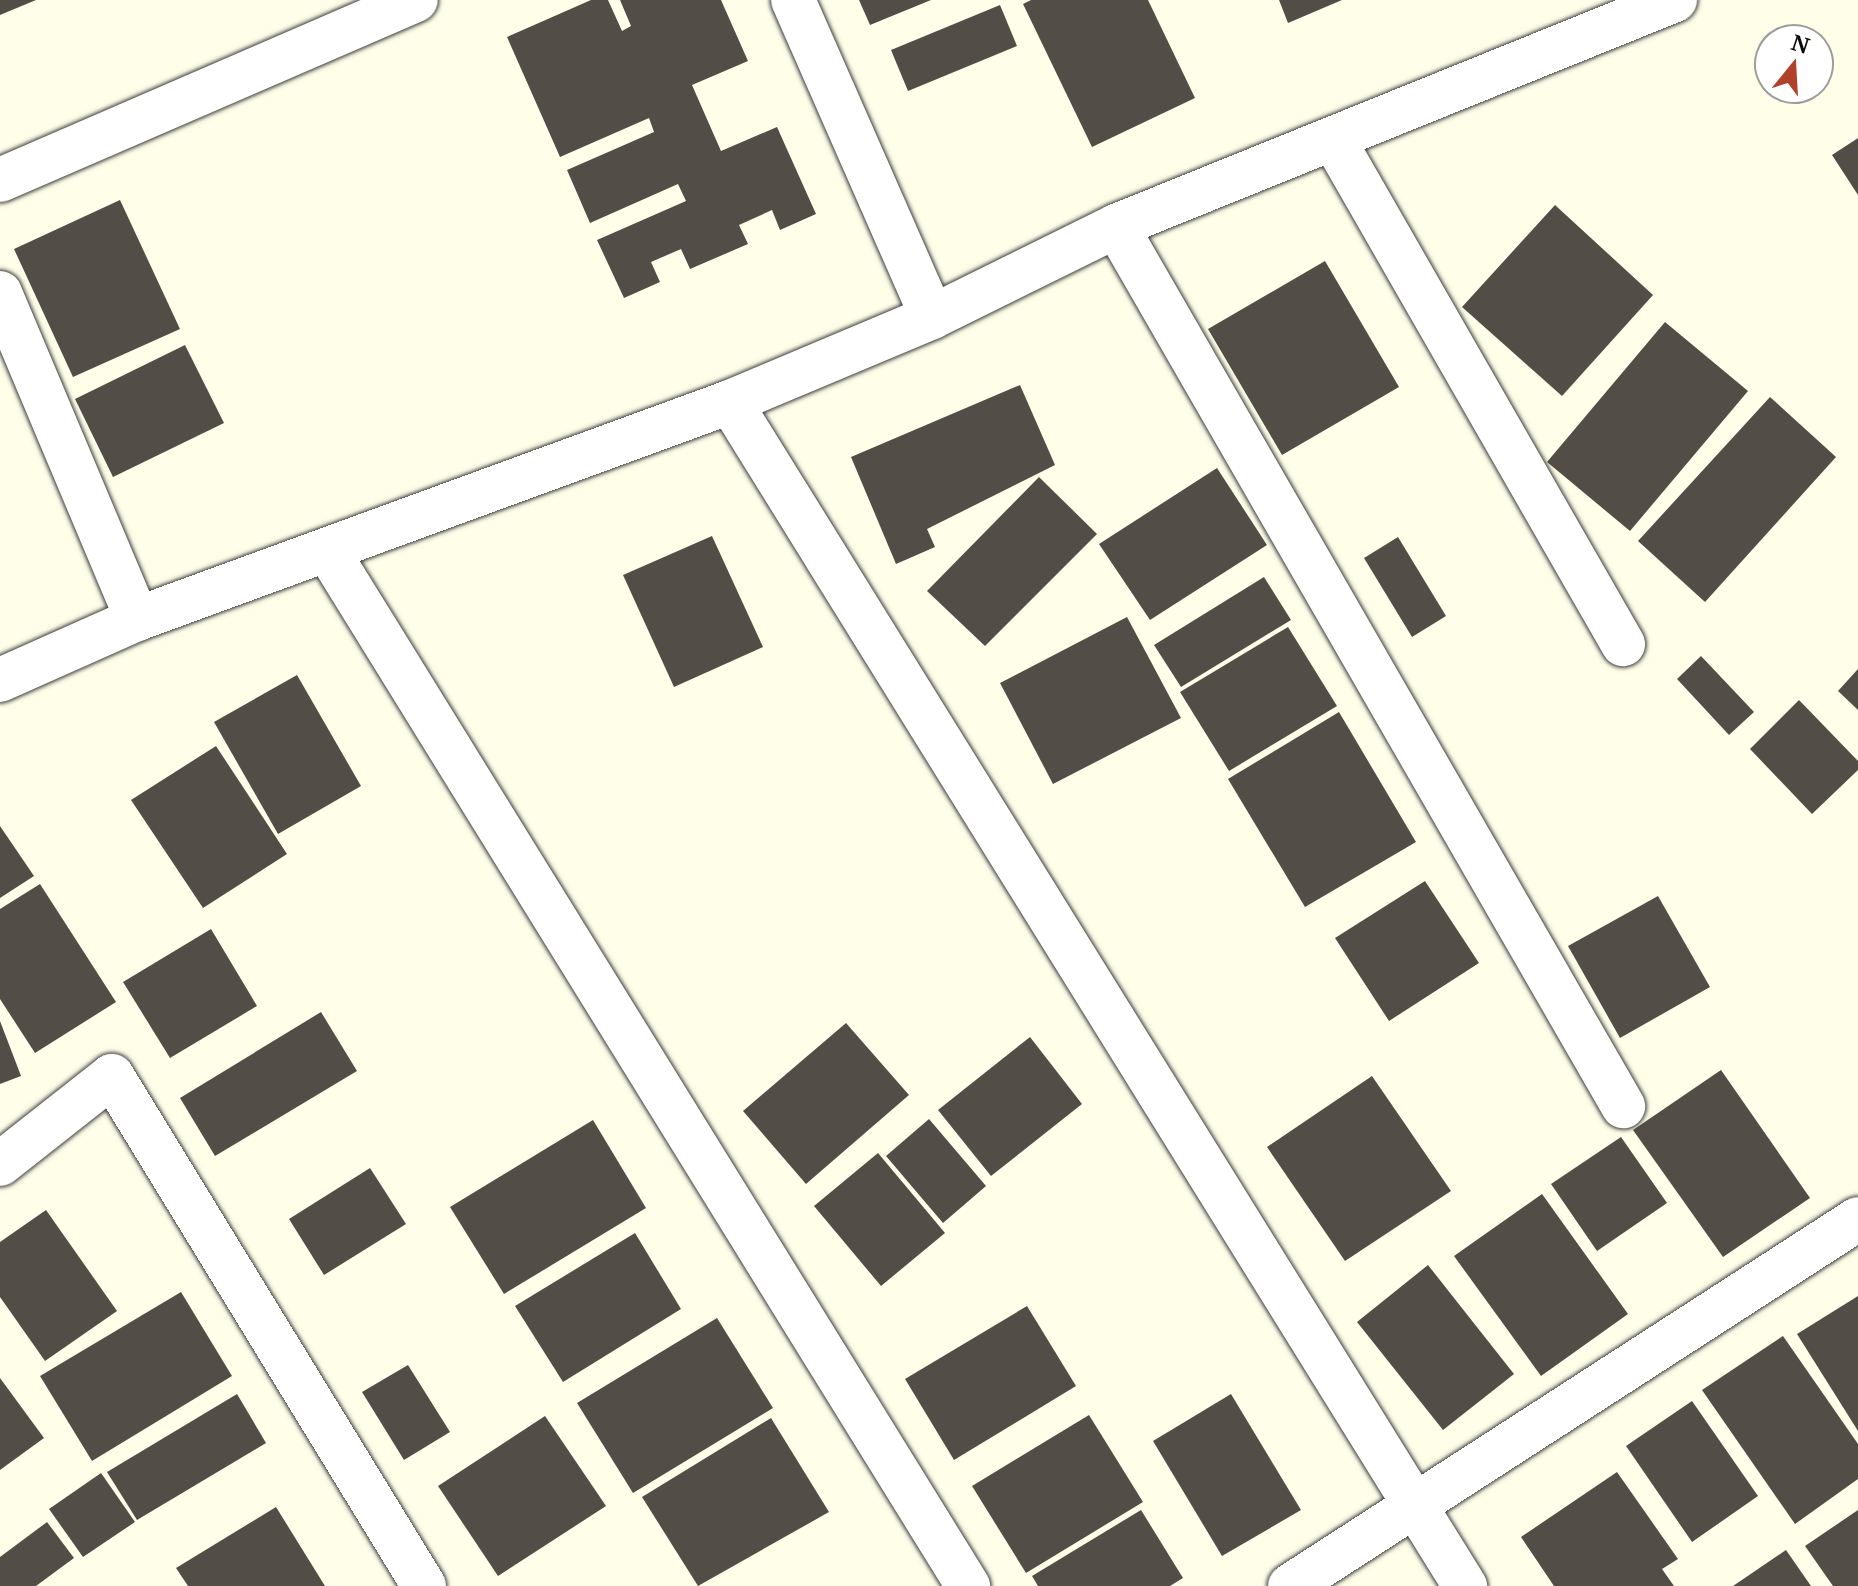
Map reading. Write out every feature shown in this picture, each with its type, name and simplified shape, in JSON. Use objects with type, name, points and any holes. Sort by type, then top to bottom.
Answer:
[{"type":"street","points":[[0,180],[342,15],[416,0]]},
{"type":"street","points":[[793,0],[932,317]]},
{"type":"street","points":[[0,680],[137,619],[329,553],[730,402],[932,317],[1116,226],[1335,142],[1675,0]]},
{"type":"street","points":[[1335,142],[1623,644]]},
{"type":"street","points":[[1116,226],[1623,1106]]},
{"type":"street","points":[[0,293],[137,619]]},
{"type":"street","points":[[730,402],[1411,1508],[1465,1586]]},
{"type":"street","points":[[329,553],[968,1586]]},
{"type":"street","points":[[0,1164],[112,1076],[424,1586]]},
{"type":"street","points":[[1290,1586],[1858,1219]]},
{"type":"building","points":[[0,0],[36,0],[0,15]]},
{"type":"building","points":[[591,0],[608,0],[622,31],[631,26],[620,0],[721,0],[748,61],[692,85],[721,151],[777,127],[816,214],[780,230],[772,210],[739,225],[748,244],[690,269],[681,249],[651,262],[660,282],[624,298],[597,240],[686,201],[678,184],[590,223],[567,170],[654,132],[649,118],[560,157],[507,37]]},
{"type":"building","points":[[859,0],[931,0],[870,25]]},
{"type":"building","points":[[1031,0],[1148,0],[1195,98],[1092,147],[1023,4]]},
{"type":"building","points":[[1279,0],[1342,0],[1288,23]]},
{"type":"building","points":[[1000,5],[1017,46],[908,91],[891,50]]},
{"type":"building","points":[[1858,138],[1858,195],[1832,155]]},
{"type":"building","points":[[120,200],[180,329],[73,377],[14,249]]},
{"type":"building","points":[[1555,205],[1653,295],[1562,396],[1462,307]]},
{"type":"building","points":[[1325,261],[1399,387],[1282,455],[1208,329]]},
{"type":"building","points":[[1665,322],[1748,391],[1630,531],[1547,462]]},
{"type":"building","points":[[185,345],[224,423],[113,477],[75,399]]},
{"type":"building","points":[[1020,385],[1055,465],[927,529],[935,547],[896,564],[851,457]]},
{"type":"building","points":[[1770,397],[1836,457],[1705,602],[1638,541]]},
{"type":"building","points":[[1217,468],[1267,545],[1150,620],[1099,544]]},
{"type":"building","points":[[1039,477],[1097,534],[985,646],[927,591]]},
{"type":"building","points":[[712,536],[763,647],[674,687],[623,575]]},
{"type":"building","points":[[1398,537],[1446,616],[1412,637],[1364,558]]},
{"type":"building","points":[[1264,577],[1291,620],[1181,687],[1154,645]]},
{"type":"building","points":[[1127,617],[1181,718],[1053,784],[1000,683]]},
{"type":"building","points":[[1288,627],[1337,706],[1229,771],[1180,692]]},
{"type":"building","points":[[1701,656],[1754,712],[1729,735],[1677,679]]},
{"type":"building","points":[[1858,669],[1858,710],[1838,691]]},
{"type":"building","points":[[297,675],[361,786],[278,834],[214,722]]},
{"type":"building","points":[[1799,700],[1858,761],[1858,770],[1812,814],[1750,749]]},
{"type":"building","points":[[1339,712],[1416,842],[1305,907],[1228,779]]},
{"type":"building","points":[[216,746],[287,854],[203,908],[131,800]]},
{"type":"building","points":[[0,826],[34,876],[0,898]]},
{"type":"building","points":[[1425,881],[1479,963],[1389,1021],[1335,938]]},
{"type":"building","points":[[40,884],[116,1002],[35,1053],[0,999],[0,909]]},
{"type":"building","points":[[1658,896],[1710,987],[1620,1038],[1568,946]]},
{"type":"building","points":[[211,929],[257,1006],[170,1058],[123,982]]},
{"type":"building","points":[[321,1012],[357,1071],[215,1156],[180,1098]]},
{"type":"building","points":[[0,1021],[21,1076],[0,1084]]},
{"type":"building","points":[[846,1023],[909,1095],[806,1184],[743,1111]]},
{"type":"building","points":[[1030,1037],[1082,1104],[991,1176],[938,1110]]},
{"type":"building","points":[[1721,1070],[1810,1198],[1723,1257],[1633,1130]]},
{"type":"building","points":[[1372,1076],[1451,1191],[1345,1261],[1267,1147]]},
{"type":"building","points":[[929,1119],[986,1186],[943,1223],[886,1156]]},
{"type":"building","points":[[593,1120],[646,1208],[504,1294],[450,1207]]},
{"type":"building","points":[[1621,1137],[1667,1203],[1597,1251],[1551,1184]]},
{"type":"building","points":[[878,1153],[945,1233],[881,1286],[814,1206]]},
{"type":"building","points":[[370,1168],[406,1224],[324,1275],[289,1219]]},
{"type":"building","points":[[1542,1194],[1628,1314],[1541,1376],[1454,1256]]},
{"type":"building","points":[[46,1210],[117,1311],[45,1361],[0,1297],[0,1242]]},
{"type":"building","points":[[635,1233],[681,1309],[563,1382],[515,1306]]},
{"type":"building","points":[[1428,1265],[1514,1374],[1443,1430],[1357,1322]]},
{"type":"building","points":[[181,1292],[232,1376],[92,1461],[40,1376]]},
{"type":"building","points":[[1858,1296],[1858,1431],[1797,1334]]},
{"type":"building","points":[[1027,1306],[1076,1386],[954,1460],[905,1379]]},
{"type":"building","points":[[717,1318],[773,1408],[633,1493],[577,1403]]},
{"type":"building","points":[[1783,1336],[1858,1444],[1858,1479],[1795,1524],[1702,1390]]},
{"type":"building","points":[[408,1365],[450,1432],[404,1460],[362,1392]]},
{"type":"building","points":[[0,1378],[44,1438],[0,1470]]},
{"type":"building","points":[[237,1394],[266,1443],[137,1520],[107,1472]]},
{"type":"building","points":[[1231,1394],[1301,1510],[1222,1556],[1153,1441]]},
{"type":"building","points":[[1692,1401],[1758,1496],[1692,1542],[1626,1446]]},
{"type":"building","points":[[1089,1415],[1143,1502],[1026,1573],[972,1486]]},
{"type":"building","points":[[545,1416],[606,1506],[498,1576],[438,1486]]},
{"type":"building","points":[[771,1418],[829,1512],[698,1586],[642,1497]]},
{"type":"building","points":[[1617,1472],[1678,1559],[1662,1569],[1674,1586],[1554,1586],[1521,1537]]},
{"type":"building","points":[[101,1473],[135,1522],[83,1557],[49,1509]]},
{"type":"building","points":[[276,1507],[325,1586],[188,1586],[176,1568]]},
{"type":"building","points":[[1141,1510],[1183,1578],[1170,1586],[1038,1586],[1032,1576]]},
{"type":"building","points":[[1858,1510],[1858,1586],[1833,1586],[1805,1546]]},
{"type":"building","points":[[47,1522],[74,1558],[36,1586],[0,1586],[0,1557]]},
{"type":"building","points":[[1786,1550],[1811,1586],[1733,1586]]}]
